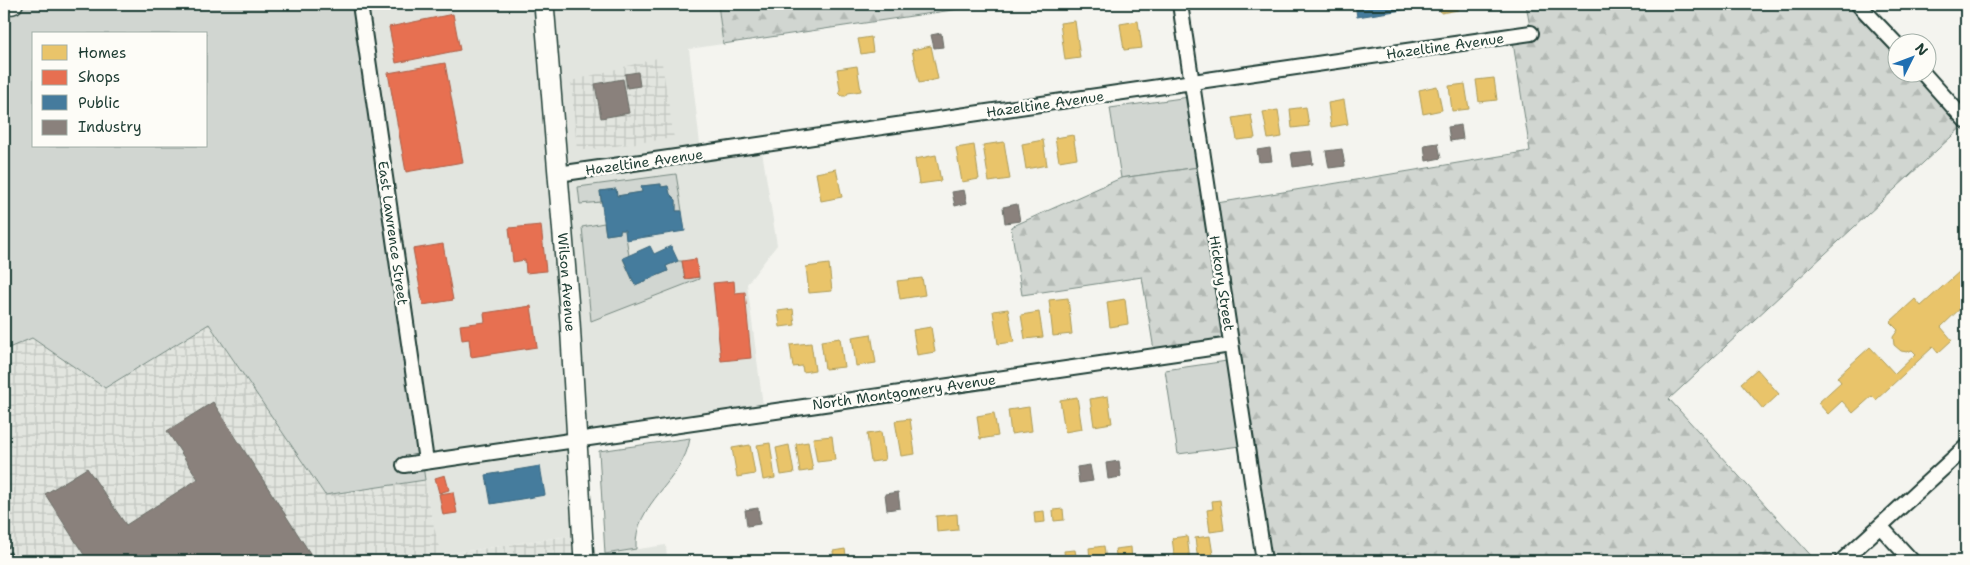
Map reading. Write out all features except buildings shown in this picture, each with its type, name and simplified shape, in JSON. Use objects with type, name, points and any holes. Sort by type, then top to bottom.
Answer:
[{"type":"main road","points":[[4,5],[13,4]]},
{"type":"main road","name":"Wilson Avenue","points":[[544,4],[570,322],[584,561]]},
{"type":"street","name":"East Lawrence Street","points":[[360,4],[426,461]]},
{"type":"street","name":"Hickory Street","points":[[1180,4],[1264,561]]},
{"type":"street","points":[[1858,4],[1888,36]]},
{"type":"street","name":"Hazeltine Avenue","points":[[558,174],[1532,33]]},
{"type":"street","points":[[1931,82],[1966,121]]},
{"type":"street","name":"North Montgomery Avenue","points":[[404,465],[1231,345]]},
{"type":"street","points":[[1842,561],[1966,447]]},
{"type":"street","points":[[1880,526],[1912,561]]},
{"type":"shaded area","points":[[360,4],[718,4],[723,44],[689,49],[701,153],[761,145],[777,245],[747,284],[764,413],[577,440],[582,534],[440,555],[427,498]]},
{"type":"shaded area","points":[[661,57],[674,138],[577,151],[571,81]],"holes":[[[623,79],[629,113],[601,118],[595,85]]]},
{"type":"shaded area","points":[[209,324],[325,495],[425,480],[427,498],[441,555],[582,534],[584,561],[4,561],[4,350],[32,337],[105,388]]},
{"type":"shaded area","points":[[666,545],[667,561],[584,561],[584,557]]},
{"type":"green space","points":[[360,4],[425,480],[325,495],[209,324],[105,388],[32,338],[4,350],[4,5]]},
{"type":"green space","points":[[718,4],[993,4],[723,44]]},
{"type":"green space","points":[[1526,4],[1858,4],[1888,36],[1888,82],[1930,82],[1966,123],[1669,399],[1816,561],[1264,561],[1231,345],[1155,356],[1142,277],[1022,295],[1011,227],[1121,178],[1199,167],[1211,204],[1530,151],[1512,36],[1531,33]]},
{"type":"green space","points":[[1189,97],[1199,167],[1121,178],[1110,108]]},
{"type":"green space","points":[[676,174],[682,211],[676,211],[676,200],[670,194],[668,186],[661,187],[661,184],[642,186],[642,192],[617,196],[616,189],[600,191],[601,202],[580,204],[578,187]]},
{"type":"green space","points":[[604,223],[606,235],[620,233],[620,230],[625,230],[629,256],[623,259],[635,285],[668,271],[666,266],[678,261],[682,261],[685,279],[699,277],[699,279],[591,321],[582,227]]},
{"type":"green space","points":[[1227,361],[1240,446],[1178,454],[1165,370]]},
{"type":"green space","points":[[690,438],[686,453],[679,467],[642,518],[637,533],[636,549],[605,554],[599,451]]},
{"type":"railway","points":[[4,541],[13,561]]}]
